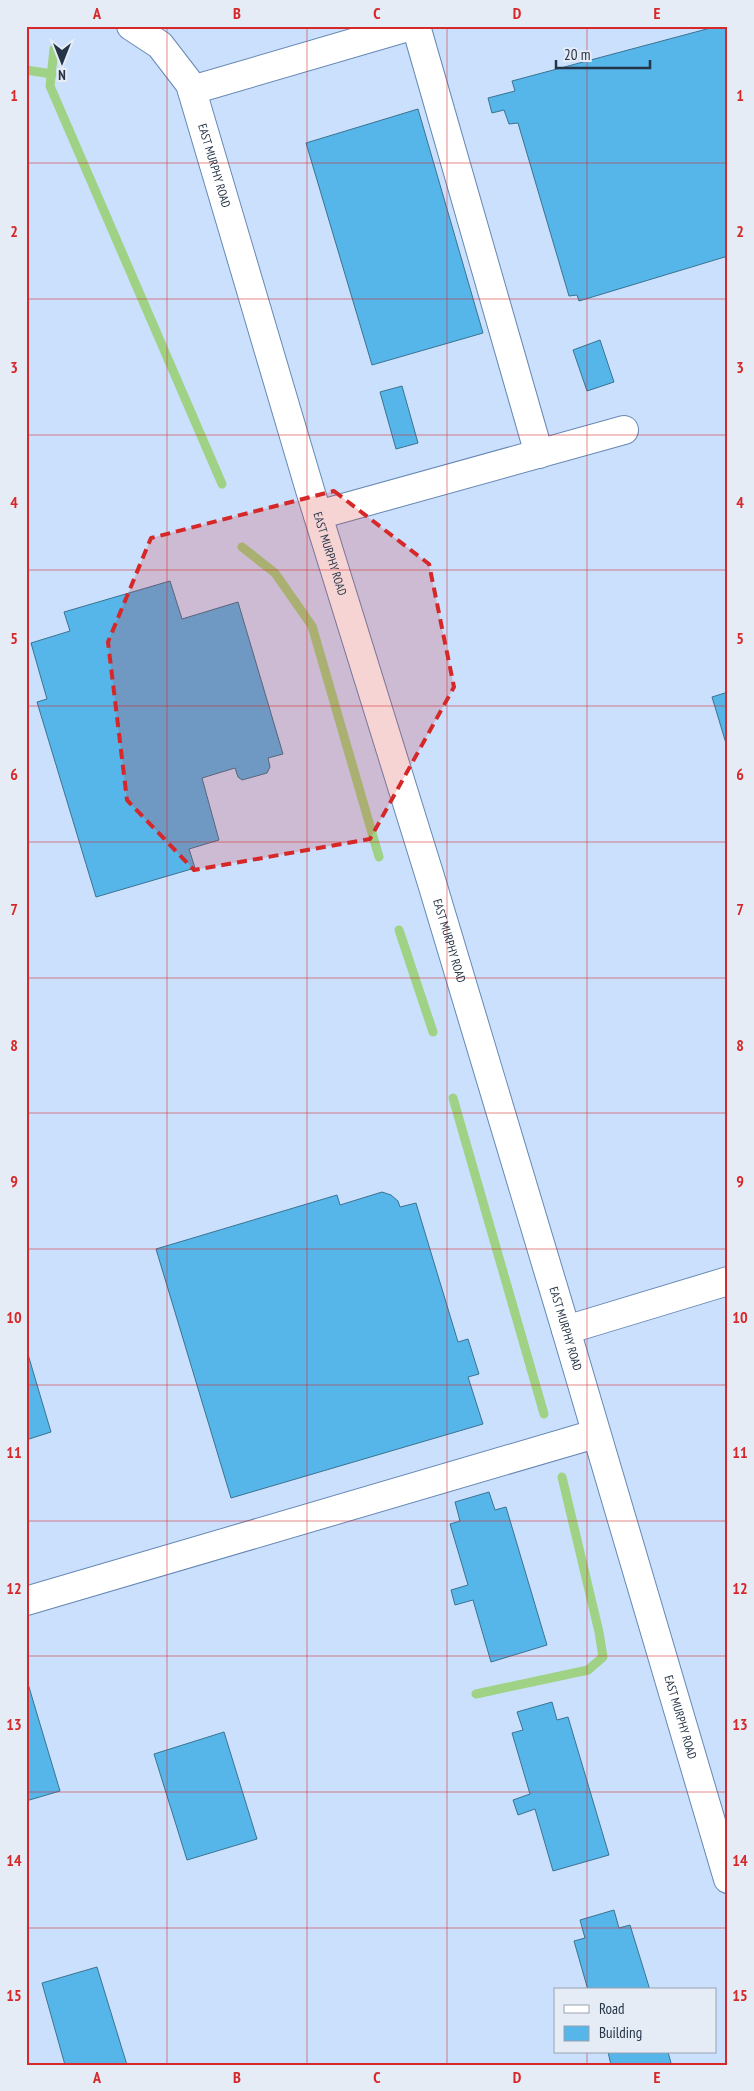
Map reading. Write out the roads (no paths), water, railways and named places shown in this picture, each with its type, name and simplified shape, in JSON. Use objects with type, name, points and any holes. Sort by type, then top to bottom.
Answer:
[{"type":"street","name":"EAST MURPHY ROAD","points":[[130,26],[160,44],[190,84],[192,90],[318,515],[566,1330],[595,1434],[728,1879]]},
{"type":"street","points":[[192,90],[411,26]]},
{"type":"street","points":[[416,26],[539,454]]},
{"type":"street","points":[[318,515],[624,430]]},
{"type":"street","points":[[566,1330],[728,1282]]},
{"type":"street","points":[[26,1601],[595,1434]]},
{"type":"waterway","points":[[54,49],[50,86],[222,484]]},
{"type":"waterway","points":[[26,70],[52,74]]},
{"type":"waterway","points":[[242,547],[275,573],[312,626],[379,857]]},
{"type":"waterway","points":[[399,930],[433,1032]]},
{"type":"waterway","points":[[453,1098],[544,1414]]},
{"type":"waterway","points":[[476,1694],[588,1670],[603,1657],[599,1632],[562,1477]]}]
